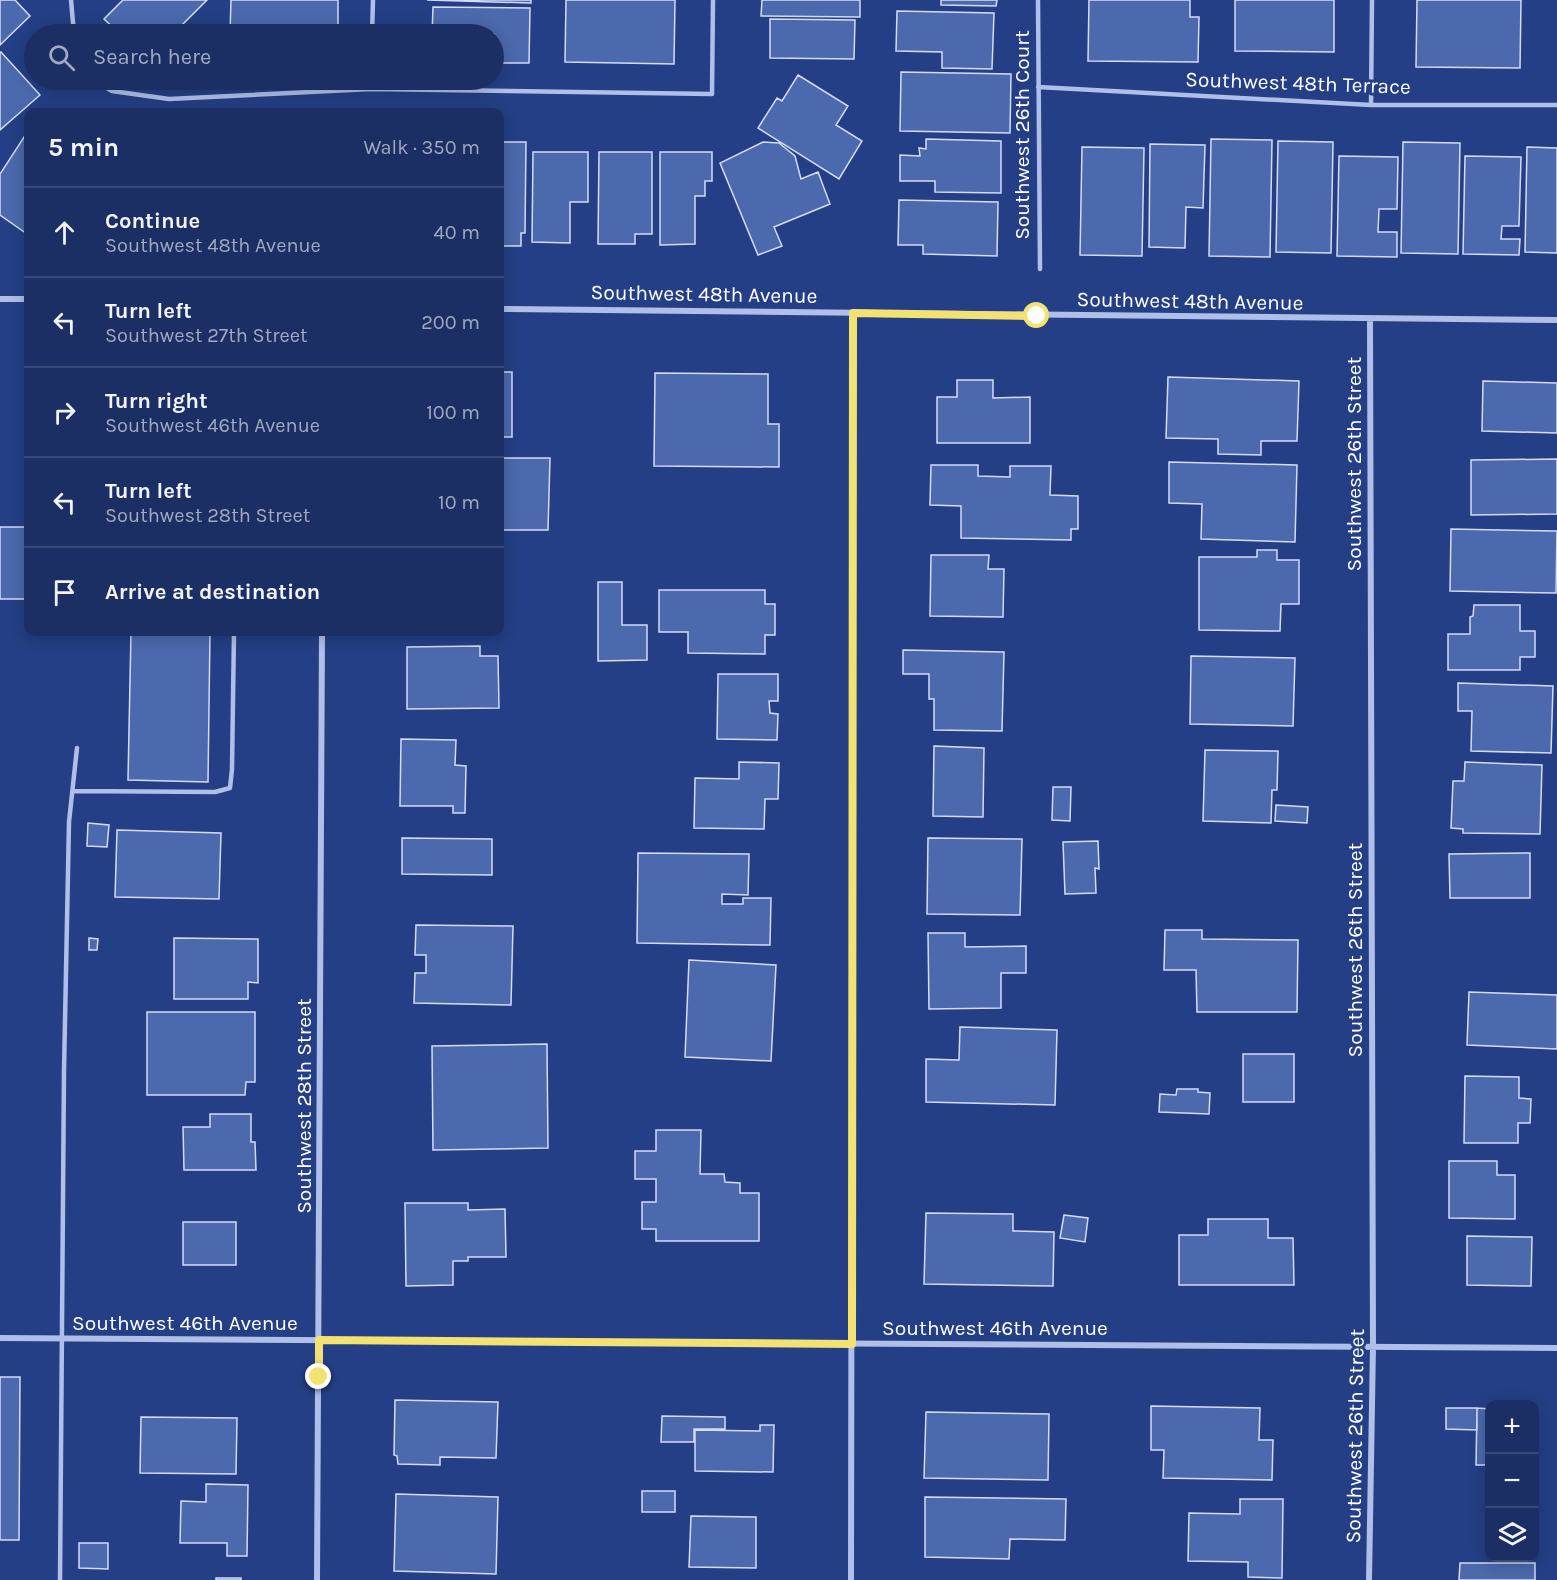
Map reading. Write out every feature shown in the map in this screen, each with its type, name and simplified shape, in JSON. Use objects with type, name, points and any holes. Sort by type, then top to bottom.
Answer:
[{"type":"street","points":[[0,299],[24,299]]},
{"type":"street","name":"Southwest 48th Avenue","points":[[504,309],[1370,320],[1557,320]]},
{"type":"street","points":[[851,1580],[853,313]]},
{"type":"street","name":"Southwest 26th Street","points":[[1369,1580],[1373,1346],[1370,320]]},
{"type":"street","name":"Southwest 28th Street","points":[[317,1580],[322,636]]},
{"type":"street","name":"Southwest 46th Avenue","points":[[0,1338],[1557,1348]]},
{"type":"lane","points":[[71,0],[73,24]]},
{"type":"lane","points":[[372,24],[373,0]]},
{"type":"lane","points":[[439,90],[712,94],[713,0]]},
{"type":"lane","name":"Southwest 26th Court","points":[[1038,0],[1040,269]]},
{"type":"lane","points":[[1371,105],[1372,0]]},
{"type":"lane","name":"Southwest 48th Terrace","points":[[1038,87],[1371,105],[1557,105]]},
{"type":"lane","points":[[110,90],[169,99],[351,90]]},
{"type":"lane","points":[[72,791],[215,792],[230,788],[234,636]]},
{"type":"lane","points":[[60,1580],[61,1339],[69,822],[78,748]]},
{"type":"building","points":[[0,0],[15,0],[30,16],[0,45]]},
{"type":"building","points":[[123,0],[207,0],[183,24],[109,24],[104,19]]},
{"type":"building","points":[[231,0],[338,0],[338,24],[230,24]]},
{"type":"building","points":[[427,0],[531,0],[531,3]]},
{"type":"building","points":[[566,0],[675,0],[674,64],[565,62]]},
{"type":"building","points":[[762,0],[860,0],[860,17],[761,16]]},
{"type":"building","points":[[941,0],[997,0],[996,6],[941,5]]},
{"type":"building","points":[[1089,0],[1190,0],[1190,17],[1199,17],[1198,62],[1088,61]]},
{"type":"building","points":[[1235,0],[1334,0],[1334,52],[1235,51]]},
{"type":"building","points":[[1417,0],[1521,0],[1520,68],[1416,67]]},
{"type":"building","points":[[433,7],[530,8],[529,63],[504,63],[504,24],[432,24]]},
{"type":"building","points":[[897,11],[994,13],[992,69],[942,68],[942,52],[896,51]]},
{"type":"building","points":[[770,19],[855,20],[854,59],[770,58]]},
{"type":"building","points":[[1,52],[24,77],[24,90],[35,90],[40,95],[0,130]]},
{"type":"building","points":[[901,72],[1011,74],[1010,133],[900,131]]},
{"type":"building","points":[[798,75],[848,106],[836,125],[862,141],[839,179],[758,128],[777,98],[782,101]]},
{"type":"building","points":[[24,137],[24,232],[0,215],[0,174]]},
{"type":"building","points":[[926,139],[1001,141],[1001,193],[935,192],[935,181],[900,181],[900,155],[920,156],[919,148],[926,149]]},
{"type":"building","points":[[1211,139],[1272,140],[1270,257],[1209,256]]},
{"type":"building","points":[[1278,141],[1333,142],[1331,253],[1276,252]]},
{"type":"building","points":[[504,142],[526,142],[525,233],[521,233],[521,246],[504,246]]},
{"type":"building","points":[[763,142],[779,143],[795,156],[801,179],[818,172],[830,204],[774,227],[782,246],[758,255],[720,163]]},
{"type":"building","points":[[1403,142],[1460,143],[1458,254],[1401,253]]},
{"type":"building","points":[[1150,144],[1205,145],[1203,208],[1186,207],[1185,248],[1149,247]]},
{"type":"building","points":[[1082,147],[1144,148],[1142,256],[1080,255]]},
{"type":"building","points":[[1527,147],[1557,148],[1557,253],[1525,252]]},
{"type":"building","points":[[533,152],[588,152],[588,202],[570,202],[570,243],[532,242]]},
{"type":"building","points":[[599,152],[652,152],[652,234],[635,234],[635,244],[598,244]]},
{"type":"building","points":[[660,152],[712,152],[712,181],[705,181],[705,196],[695,196],[695,244],[660,245]]},
{"type":"building","points":[[1339,156],[1398,157],[1397,209],[1379,209],[1378,232],[1397,232],[1397,257],[1337,256]]},
{"type":"building","points":[[1465,156],[1521,157],[1519,226],[1502,226],[1501,239],[1520,239],[1519,255],[1463,254]]},
{"type":"building","points":[[899,200],[998,202],[997,256],[923,254],[923,245],[898,245]]},
{"type":"building","points":[[504,372],[512,372],[512,437],[504,437]]},
{"type":"building","points":[[655,373],[768,374],[768,424],[779,424],[779,467],[654,466]]},
{"type":"building","points":[[1168,377],[1299,381],[1297,441],[1261,441],[1261,455],[1218,454],[1218,439],[1166,438]]},
{"type":"building","points":[[957,380],[993,380],[993,398],[1030,397],[1030,443],[937,443],[937,397],[957,397]]},
{"type":"building","points":[[1483,381],[1557,383],[1557,433],[1482,431]]},
{"type":"building","points":[[504,458],[550,458],[548,530],[504,530]]},
{"type":"building","points":[[1557,459],[1557,514],[1471,515],[1471,460]]},
{"type":"building","points":[[1169,462],[1297,465],[1295,542],[1201,539],[1202,504],[1169,503]]},
{"type":"building","points":[[931,465],[978,465],[978,476],[1010,477],[1010,466],[1051,466],[1050,495],[1078,496],[1078,529],[1071,529],[1071,540],[961,538],[961,506],[930,505]]},
{"type":"building","points":[[0,527],[24,527],[24,599],[0,599]]},
{"type":"building","points":[[1451,529],[1557,531],[1556,593],[1450,591]]},
{"type":"building","points":[[1257,550],[1277,550],[1277,560],[1299,560],[1299,604],[1281,604],[1280,631],[1199,630],[1199,557],[1257,557]]},
{"type":"building","points":[[931,555],[989,555],[988,569],[1004,569],[1003,617],[930,616]]},
{"type":"building","points":[[598,582],[622,582],[622,625],[647,625],[647,660],[598,661]]},
{"type":"building","points":[[659,590],[765,590],[765,604],[775,604],[775,635],[765,635],[765,654],[688,653],[688,632],[659,632]]},
{"type":"building","points":[[1474,605],[1520,605],[1520,631],[1535,631],[1535,657],[1520,657],[1520,670],[1448,670],[1448,634],[1470,634],[1470,617],[1473,616]]},
{"type":"building","points":[[131,636],[210,636],[208,782],[128,780]]},
{"type":"building","points":[[480,646],[480,656],[498,656],[499,708],[407,709],[407,647]]},
{"type":"building","points":[[903,650],[1004,652],[1002,731],[934,730],[934,699],[929,699],[929,674],[903,674]]},
{"type":"building","points":[[1191,656],[1295,658],[1293,726],[1190,724]]},
{"type":"building","points":[[718,674],[778,674],[778,701],[769,701],[770,713],[778,714],[777,740],[717,739]]},
{"type":"building","points":[[1458,683],[1553,686],[1551,753],[1471,751],[1472,711],[1458,711]]},
{"type":"building","points":[[401,739],[456,740],[455,765],[466,766],[465,813],[453,813],[453,806],[400,806]]},
{"type":"building","points":[[934,746],[984,748],[983,817],[933,816]]},
{"type":"building","points":[[1205,750],[1278,751],[1277,790],[1272,790],[1271,823],[1203,821]]},
{"type":"building","points":[[739,762],[779,763],[778,799],[765,799],[764,829],[694,828],[695,778],[739,779]]},
{"type":"building","points":[[1465,762],[1542,765],[1540,834],[1463,833],[1463,829],[1451,828],[1453,781],[1464,781]]},
{"type":"building","points":[[1053,787],[1071,787],[1070,821],[1052,820]]},
{"type":"building","points":[[1276,805],[1308,807],[1307,823],[1275,821]]},
{"type":"building","points":[[88,823],[109,825],[107,847],[87,846]]},
{"type":"building","points":[[117,830],[221,833],[219,899],[115,897]]},
{"type":"building","points":[[402,838],[492,839],[492,875],[402,874]]},
{"type":"building","points":[[928,838],[1022,839],[1020,915],[927,914]]},
{"type":"building","points":[[1098,841],[1099,869],[1095,868],[1096,893],[1065,894],[1063,842]]},
{"type":"building","points":[[638,853],[749,854],[748,895],[722,894],[722,904],[743,904],[743,898],[771,898],[770,945],[637,943]]},
{"type":"building","points":[[1530,853],[1530,898],[1450,898],[1449,854]]},
{"type":"building","points":[[416,925],[513,926],[511,1005],[414,1003],[415,973],[426,973],[426,955],[415,955]]},
{"type":"building","points":[[1165,930],[1202,930],[1202,939],[1298,940],[1297,1012],[1197,1012],[1196,970],[1164,970]]},
{"type":"building","points":[[928,933],[965,933],[965,947],[1026,946],[1026,973],[1001,973],[1001,1008],[929,1009]]},
{"type":"building","points":[[89,938],[98,939],[97,950],[89,950]]},
{"type":"building","points":[[174,938],[258,939],[258,983],[248,982],[248,999],[174,999]]},
{"type":"building","points":[[689,960],[776,965],[771,1061],[685,1057]]},
{"type":"building","points":[[1469,992],[1557,995],[1557,1049],[1467,1045]]},
{"type":"building","points":[[147,1012],[255,1012],[255,1082],[246,1082],[245,1095],[147,1095]]},
{"type":"building","points":[[960,1027],[1057,1030],[1055,1105],[926,1102],[926,1059],[959,1060]]},
{"type":"building","points":[[547,1044],[548,1148],[433,1150],[432,1046]]},
{"type":"building","points":[[1243,1054],[1294,1054],[1294,1102],[1243,1102]]},
{"type":"building","points":[[1465,1076],[1519,1077],[1519,1098],[1531,1099],[1530,1123],[1518,1123],[1518,1143],[1464,1143]]},
{"type":"building","points":[[1177,1089],[1198,1089],[1198,1092],[1210,1093],[1209,1114],[1159,1112],[1160,1094],[1176,1095]]},
{"type":"building","points":[[210,1114],[251,1114],[251,1142],[255,1142],[256,1170],[184,1170],[183,1127],[210,1127]]},
{"type":"building","points":[[656,1130],[701,1130],[700,1174],[724,1174],[725,1182],[740,1183],[740,1193],[759,1193],[759,1241],[656,1241],[656,1229],[642,1229],[642,1202],[656,1202],[656,1179],[635,1179],[635,1151],[656,1151]]},
{"type":"building","points":[[1449,1161],[1497,1161],[1497,1175],[1515,1175],[1515,1219],[1449,1218]]},
{"type":"building","points":[[405,1203],[468,1203],[468,1210],[505,1209],[506,1257],[468,1257],[468,1261],[453,1261],[453,1285],[406,1286]]},
{"type":"building","points":[[926,1213],[1013,1214],[1013,1231],[1054,1232],[1053,1286],[924,1284]]},
{"type":"building","points":[[1064,1215],[1088,1218],[1085,1242],[1060,1238]]},
{"type":"building","points":[[1208,1219],[1268,1219],[1268,1238],[1293,1238],[1294,1285],[1179,1285],[1179,1235],[1208,1235]]},
{"type":"building","points":[[183,1222],[236,1222],[236,1265],[183,1265]]},
{"type":"building","points":[[1467,1236],[1532,1237],[1531,1286],[1467,1285]]},
{"type":"building","points":[[0,1377],[20,1377],[19,1540],[0,1540]]},
{"type":"building","points":[[395,1400],[498,1402],[496,1458],[440,1457],[440,1465],[398,1464],[397,1456],[394,1455]]},
{"type":"building","points":[[1151,1406],[1260,1408],[1259,1440],[1273,1440],[1272,1480],[1163,1478],[1164,1450],[1151,1450]]},
{"type":"building","points":[[1446,1408],[1477,1408],[1477,1430],[1446,1429]]},
{"type":"building","points":[[1477,1408],[1485,1409],[1485,1465],[1476,1465]]},
{"type":"building","points":[[926,1412],[1049,1414],[1048,1480],[924,1478]]},
{"type":"building","points":[[662,1416],[725,1417],[725,1429],[694,1429],[694,1442],[661,1442]]},
{"type":"building","points":[[141,1417],[237,1418],[236,1474],[140,1473]]},
{"type":"building","points":[[760,1425],[774,1425],[773,1472],[695,1471],[695,1430],[760,1431]]},
{"type":"building","points":[[206,1484],[248,1485],[247,1556],[227,1556],[227,1543],[180,1543],[181,1501],[206,1502]]},
{"type":"building","points":[[642,1491],[675,1491],[675,1512],[642,1512]]},
{"type":"building","points":[[396,1494],[498,1497],[496,1574],[394,1571]]},
{"type":"building","points":[[925,1497],[1066,1499],[1065,1540],[1010,1539],[1009,1559],[925,1557]]},
{"type":"building","points":[[1240,1499],[1283,1499],[1282,1578],[1248,1577],[1248,1562],[1188,1561],[1189,1513],[1240,1514]]},
{"type":"building","points":[[691,1516],[756,1517],[756,1568],[689,1567]]},
{"type":"building","points":[[79,1543],[108,1543],[108,1569],[79,1568]]},
{"type":"building","points":[[1460,1563],[1535,1563],[1535,1580],[1459,1580]]},
{"type":"building","points":[[216,1578],[241,1578],[241,1580],[216,1580]]},
{"type":"route","points":[[319,1377],[319,1340],[852,1344],[853,313],[1037,316]]}]
